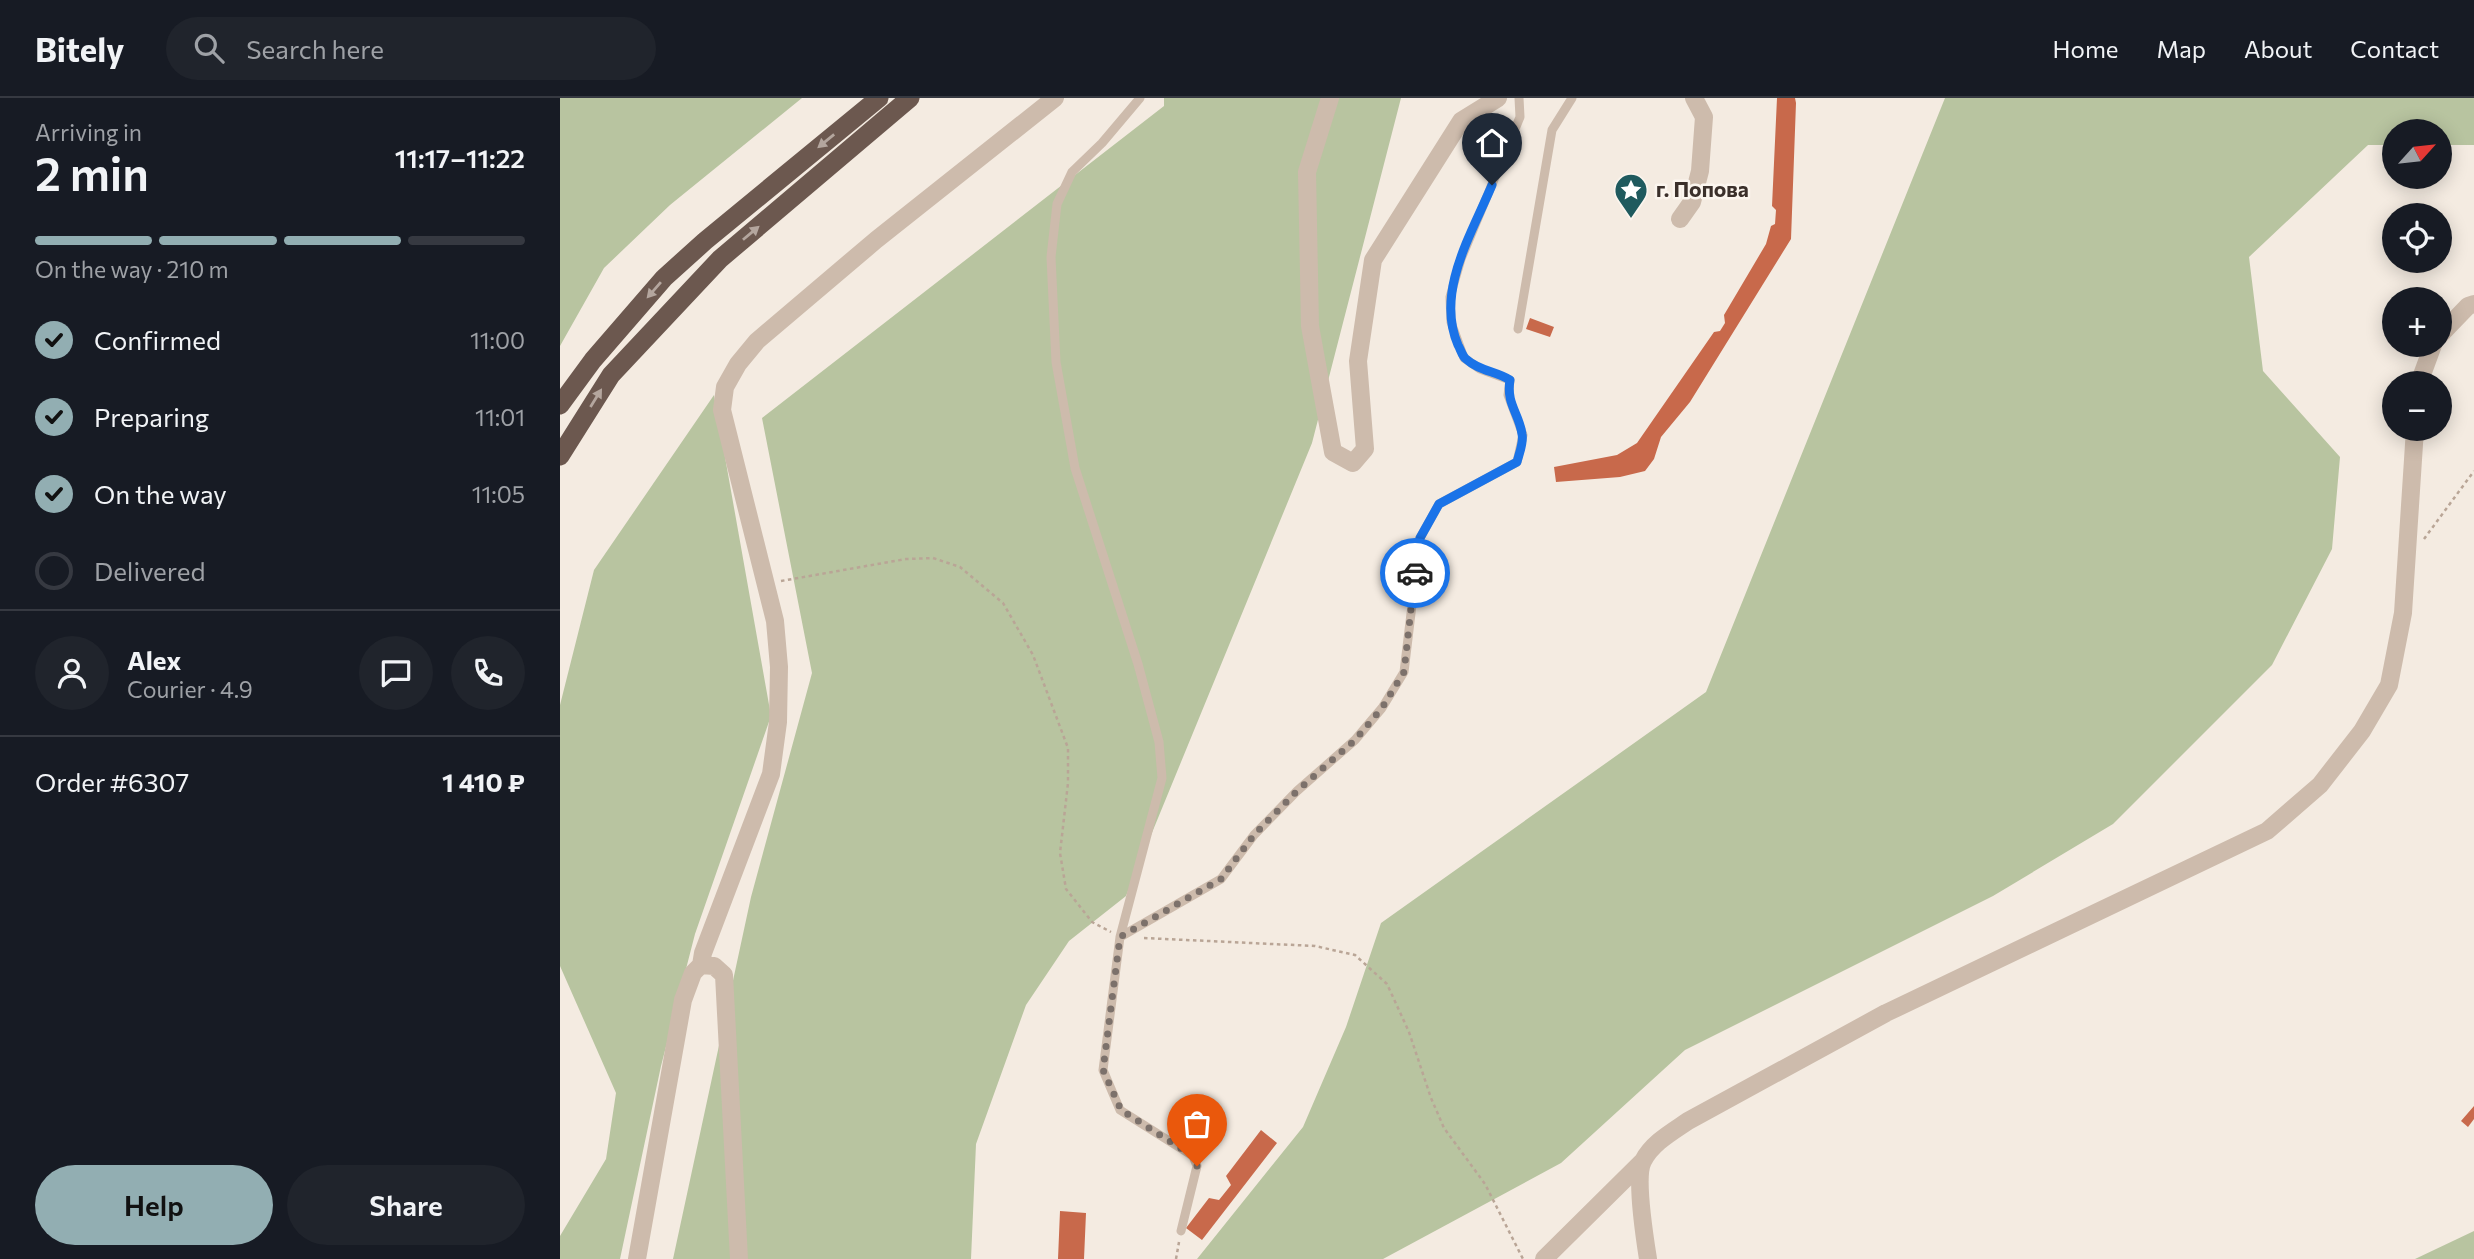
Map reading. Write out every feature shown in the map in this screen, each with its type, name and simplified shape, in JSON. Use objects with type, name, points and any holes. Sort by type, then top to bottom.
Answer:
[{"type":"highway","points":[[560,405],[593,360],[664,278],[879,98]]},
{"type":"highway","points":[[560,456],[611,374],[711,268],[910,98]]},
{"type":"street","points":[[637,1259],[683,1000],[693,973],[701,965],[703,953],[771,774],[779,722],[779,667],[775,621],[722,410],[725,387],[738,364],[757,341],[876,240],[1055,98]]},
{"type":"street","points":[[1330,98],[1307,172],[1310,326],[1333,452],[1353,463],[1365,449],[1358,361],[1373,260],[1461,121],[1498,98]]},
{"type":"street","points":[[1680,219],[1692,202],[1700,171],[1704,117],[1694,98]]},
{"type":"street","points":[[2452,323],[2468,306],[2474,304]]},
{"type":"street","points":[[1544,1259],[1642,1162],[1661,1139],[1688,1122],[1886,1013],[2267,831],[2320,785],[2362,731],[2389,685],[2403,613],[2414,441]]},
{"type":"street","points":[[701,965],[715,966],[724,975],[739,1259]]},
{"type":"street","points":[[1642,1162],[1641,1196],[1648,1259]]},
{"type":"lane","points":[[1140,98],[1102,143],[1072,172],[1058,204],[1051,257],[1056,362],[1075,468],[1138,664],[1160,754],[1162,778],[1120,937],[1103,1070],[1121,1110],[1193,1156],[1197,1166],[1181,1231]]},
{"type":"lane","points":[[1120,937],[1221,879],[1254,835],[1297,791],[1355,740],[1382,708],[1404,672],[1420,538],[1439,504],[1517,462],[1523,435],[1508,394],[1510,380],[1480,369],[1464,358],[1451,322],[1450,297],[1461,259],[1520,117],[1519,98]]},
{"type":"lane","points":[[1518,329],[1552,130],[1572,98]]},
{"type":"path","points":[[2405,564],[2474,471]]},
{"type":"path","points":[[766,583],[906,559],[933,558],[960,568],[1003,603],[1033,655],[1068,748],[1068,783],[1060,853],[1066,889],[1092,922],[1120,937],[1315,946],[1355,955],[1387,984],[1409,1032],[1444,1128],[1485,1184],[1523,1259]]},
{"type":"path","points":[[1175,1259],[1181,1231]]},
{"type":"green space","points":[[560,98],[802,98],[670,205],[604,268],[560,346]]},
{"type":"green space","points":[[1164,98],[1401,98],[1312,443],[1126,896],[1069,941],[1026,1005],[976,1144],[971,1259],[673,1259],[751,897],[812,673],[762,418],[1164,106]]},
{"type":"green space","points":[[1945,98],[2474,98],[2474,145],[2452,145],[2452,119],[2382,119],[2382,145],[2368,145],[2249,257],[2263,371],[2340,457],[2332,549],[2272,665],[2113,824],[1993,896],[1685,1050],[1561,1163],[1383,1259],[1197,1259],[1303,1127],[1346,1027],[1381,923],[1706,692]]},
{"type":"green space","points":[[714,395],[771,716],[695,934],[661,1066],[620,1259],[560,1259],[560,1236],[606,1159],[616,1093],[560,966],[560,705],[594,570]]},
{"type":"green space","points":[[2474,1231],[2474,1259],[2415,1259]]},
{"type":"building","points":[[1777,98],[1795,98],[1796,103],[1791,239],[1690,402],[1661,437],[1654,459],[1645,471],[1620,477],[1556,482],[1554,467],[1617,455],[1637,443],[1714,332],[1720,331],[1725,323],[1724,315],[1766,244],[1771,226],[1775,224],[1776,210],[1772,206]]},
{"type":"building","points":[[1530,318],[1554,327],[1550,337],[1526,329]]},
{"type":"building","points":[[2474,1106],[2474,1119],[2468,1127],[2461,1121]]},
{"type":"building","points":[[1261,1130],[1277,1143],[1202,1240],[1186,1228],[1209,1198],[1219,1200],[1231,1185],[1226,1176]]},
{"type":"building","points":[[1060,1211],[1086,1213],[1084,1259],[1058,1259]]},
{"type":"way so far","points":[[1197,1166],[1193,1156],[1121,1110],[1103,1070],[1120,937],[1221,879],[1254,835],[1297,791],[1355,740],[1382,708],[1404,672],[1415,573]]},
{"type":"place","name":"г. Попова","points":[[1631,220]]},
{"type":"route","points":[[1415,573],[1420,538],[1439,504],[1517,462],[1521,449],[1523,435],[1508,394],[1510,380],[1480,369],[1464,358],[1451,322],[1450,297],[1461,259],[1492,185]]}]
